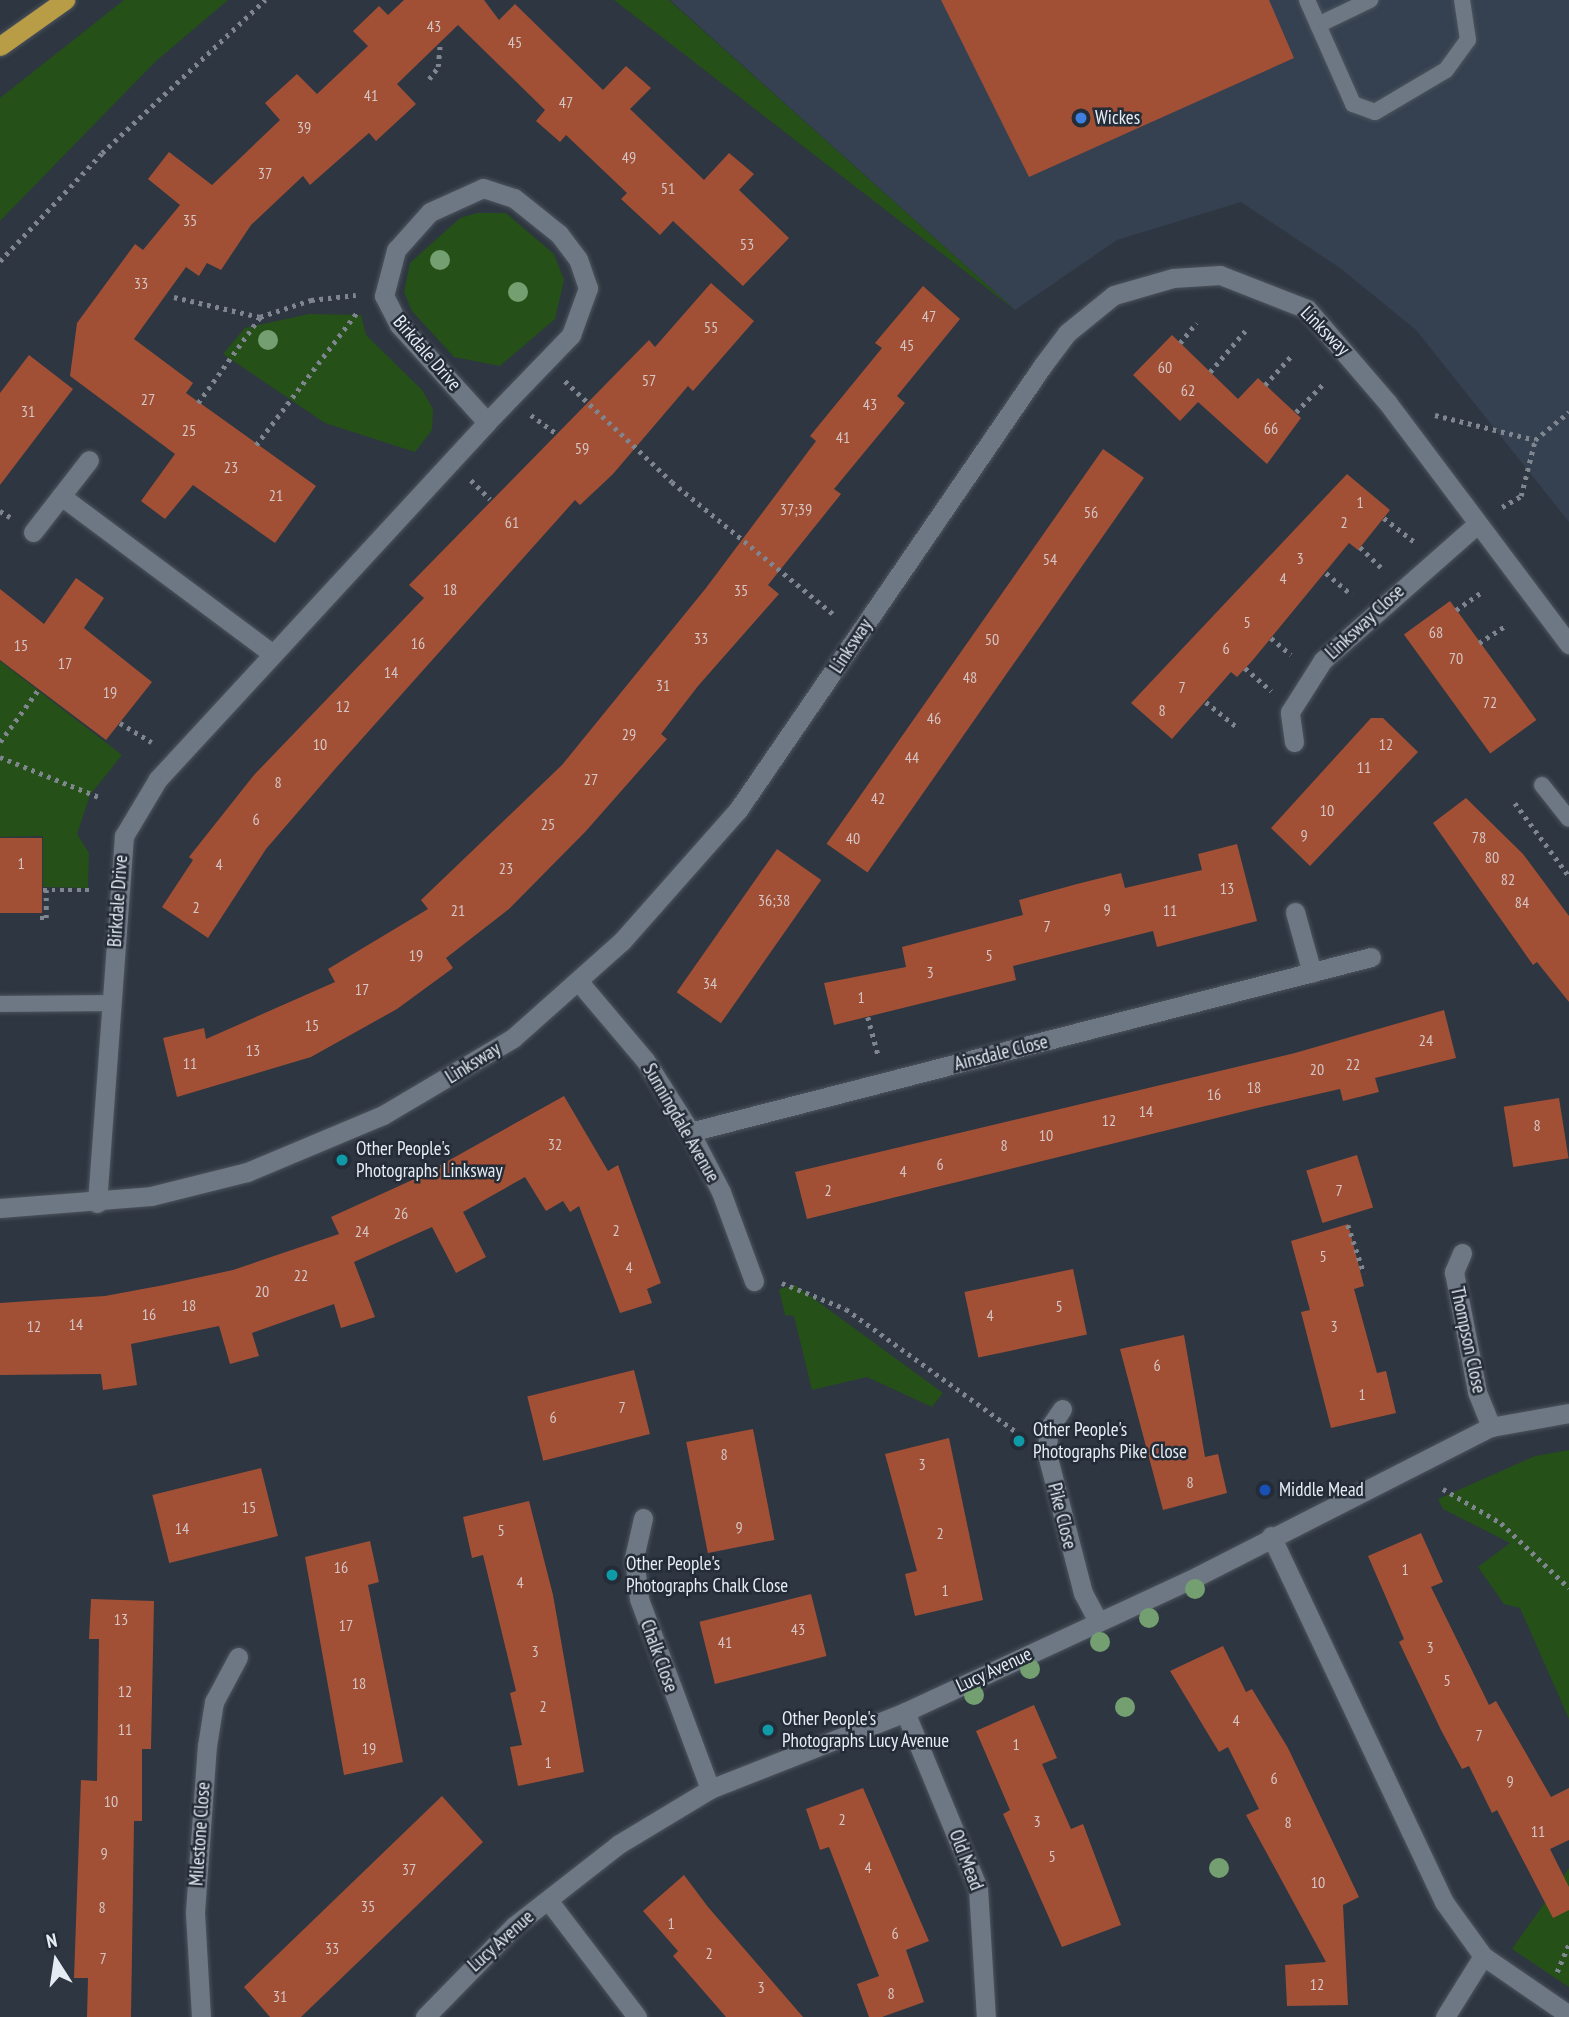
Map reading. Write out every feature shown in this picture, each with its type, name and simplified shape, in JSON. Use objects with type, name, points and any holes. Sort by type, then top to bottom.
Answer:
[{"type":"highway","points":[[0,46],[65,0]]},
{"type":"street","name":"Birkdale Drive","points":[[97,1203],[118,865],[137,805],[487,422],[571,335],[587,288],[578,259],[559,234],[514,198],[483,188],[430,212],[396,250],[384,296],[399,325],[487,422]]},
{"type":"street","name":"Linksway","points":[[0,1208],[97,1203],[200,1185],[325,1143],[472,1066],[579,982],[738,810],[1067,333],[1114,295],[1194,275],[1244,279],[1307,309],[1387,402],[1569,644]]},
{"type":"street","points":[[33,532],[89,460]]},
{"type":"street","points":[[61,496],[273,654]]},
{"type":"street","name":"Linksway Close","points":[[1294,742],[1290,712],[1324,660],[1477,524]]},
{"type":"street","points":[[1295,912],[1312,973]]},
{"type":"street","name":"Ainsdale Close","points":[[690,1132],[1371,957]]},
{"type":"street","name":"Sunningdale Avenue","points":[[579,982],[645,1060],[690,1132],[754,1281]]},
{"type":"street","name":"Thompson Close","points":[[1462,1253],[1454,1272],[1477,1392],[1491,1427]]},
{"type":"street","name":"Pike Close","points":[[1062,1409],[1048,1430],[1047,1454],[1083,1593],[1098,1622]]},
{"type":"street","name":"Lucy Avenue","points":[[425,2017],[470,1967],[548,1900],[619,1844],[710,1789],[905,1712],[1098,1622],[1491,1427],[1569,1413]]},
{"type":"street","name":"Chalk Close","points":[[643,1518],[634,1558],[639,1599],[710,1789]]},
{"type":"street","points":[[1271,1536],[1419,1853],[1483,1955],[1569,2015]]},
{"type":"street","name":"Milestone Close","points":[[201,2017],[195,1912],[207,1746],[214,1702],[238,1657]]},
{"type":"street","name":"Old Mead","points":[[905,1712],[978,1888],[986,2017]]},
{"type":"street","points":[[548,1900],[637,2017]]},
{"type":"street","points":[[1445,2017],[1483,1955]]},
{"type":"lane","points":[[1307,0],[1353,104],[1375,113],[1430,83],[1456,57],[1468,40],[1462,0]]},
{"type":"lane","points":[[1318,25],[1370,0]]},
{"type":"lane","points":[[1542,785],[1569,818]]},
{"type":"lane","points":[[0,1004],[110,1003]]},
{"type":"path","points":[[0,261],[102,153],[265,0]]},
{"type":"path","points":[[429,79],[438,67],[440,43]]},
{"type":"path","points":[[174,297],[260,317],[339,294],[364,296]]},
{"type":"path","points":[[256,445],[349,317],[364,306]]},
{"type":"path","points":[[198,402],[260,317]]},
{"type":"path","points":[[1180,343],[1196,323]]},
{"type":"path","points":[[1210,372],[1245,331]]},
{"type":"path","points":[[1265,385],[1293,354]]},
{"type":"path","points":[[562,378],[672,482],[859,632]]},
{"type":"path","points":[[1296,412],[1325,382]]},
{"type":"path","points":[[1387,402],[1535,440]]},
{"type":"path","points":[[1521,496],[1535,440],[1569,412]]},
{"type":"path","points":[[528,413],[559,435]]},
{"type":"path","points":[[468,478],[490,499]]},
{"type":"path","points":[[1384,518],[1419,544]]},
{"type":"path","points":[[1360,547],[1385,571]]},
{"type":"path","points":[[1326,573],[1353,596]]},
{"type":"path","points":[[1456,610],[1482,592]]},
{"type":"path","points":[[1479,643],[1507,625]]},
{"type":"path","points":[[1271,638],[1297,660]]},
{"type":"path","points":[[1245,668],[1272,691]]},
{"type":"path","points":[[0,742],[38,690]]},
{"type":"path","points":[[1206,702],[1237,727]]},
{"type":"path","points":[[120,723],[156,744]]},
{"type":"path","points":[[0,757],[99,797]]},
{"type":"path","points":[[1514,803],[1569,876]]},
{"type":"path","points":[[40,918],[46,918],[44,890],[92,890]]},
{"type":"path","points":[[868,1017],[879,1058]]},
{"type":"path","points":[[1348,1225],[1364,1273]]},
{"type":"path","points":[[782,1283],[846,1309],[1047,1454]]},
{"type":"path","points":[[1443,1489],[1502,1523],[1569,1588]]},
{"type":"path","points":[[1554,1978],[1569,1944]]},
{"type":"shaded area","points":[[670,0],[1569,0],[1569,522],[1416,330],[1340,268],[1241,202],[1117,240],[1015,310]]},
{"type":"green space","points":[[124,0],[228,0],[155,62],[0,221],[0,98]]},
{"type":"green space","points":[[614,0],[669,0],[1015,310]]},
{"type":"green space","points":[[477,213],[506,213],[554,254],[564,280],[555,319],[500,366],[454,357],[412,311],[404,292],[410,263],[460,218]]},
{"type":"green space","points":[[309,314],[361,315],[366,335],[422,390],[433,409],[432,430],[415,452],[325,423],[223,354],[245,328]]},
{"type":"green space","points":[[0,661],[122,755],[90,795],[77,834],[89,853],[88,888],[43,887],[43,836],[0,837]]},
{"type":"green space","points":[[795,1285],[943,1393],[932,1407],[867,1377],[812,1390],[794,1316],[785,1315],[779,1289]]},
{"type":"green space","points":[[1569,1450],[1569,1719],[1520,1608],[1504,1604],[1478,1567],[1510,1543],[1443,1509],[1438,1499],[1535,1456]]},
{"type":"green space","points":[[1569,1868],[1569,1987],[1512,1949]]},
{"type":"building","points":[[404,0],[484,0],[499,20],[515,4],[603,90],[626,66],[651,88],[630,109],[704,180],[729,153],[754,174],[739,190],[789,238],[743,286],[673,221],[660,235],[621,199],[627,193],[566,135],[560,142],[536,121],[545,110],[458,25],[397,84],[416,104],[376,141],[369,133],[310,185],[303,176],[251,225],[221,270],[207,263],[199,276],[186,267],[134,339],[193,383],[186,393],[316,486],[275,543],[193,485],[165,519],[141,501],[175,454],[70,376],[77,323],[135,244],[143,250],[180,205],[148,179],[169,152],[212,185],[280,120],[265,103],[297,74],[317,94],[368,46],[353,31],[379,6],[388,15]]},
{"type":"building","name":"Wickes","points":[[941,0],[1269,0],[1294,58],[1029,177]]},
{"type":"building","points":[[711,283],[754,321],[693,391],[688,386],[613,474],[580,505],[575,500],[335,769],[266,849],[208,938],[162,907],[193,860],[189,857],[254,775],[424,598],[409,585],[649,340],[655,347]]},
{"type":"building","points":[[923,286],[960,319],[897,396],[905,403],[834,489],[841,494],[768,585],[779,594],[698,686],[661,734],[667,739],[586,831],[509,909],[446,958],[453,968],[397,1009],[311,1057],[177,1097],[163,1038],[204,1028],[206,1039],[335,982],[328,969],[428,909],[421,900],[562,765],[706,588],[816,441],[810,436],[882,348],[875,343]]},
{"type":"building","points":[[1172,335],[1238,399],[1258,378],[1301,418],[1267,464],[1198,402],[1180,421],[1133,375]]},
{"type":"building","points":[[29,355],[73,389],[0,485],[0,393]]},
{"type":"building","points":[[1103,449],[1144,478],[867,873],[827,844]]},
{"type":"building","points":[[1347,474],[1390,510],[1358,550],[1349,543],[1252,661],[1237,677],[1231,672],[1172,739],[1131,703]]},
{"type":"building","points":[[76,578],[104,598],[84,628],[152,682],[106,740],[0,660],[0,589],[44,624]]},
{"type":"building","points":[[1450,601],[1536,720],[1490,753],[1404,635]]},
{"type":"building","points":[[1371,718],[1383,718],[1418,752],[1310,866],[1271,828]]},
{"type":"building","points":[[1466,798],[1523,854],[1569,916],[1569,1002],[1537,962],[1533,965],[1433,823]]},
{"type":"building","points":[[0,838],[42,838],[42,913],[0,913]]},
{"type":"building","points":[[1237,844],[1257,921],[1157,947],[1153,931],[1013,966],[1016,980],[834,1025],[824,983],[906,967],[902,947],[1023,915],[1019,900],[1077,884],[1121,873],[1125,888],[1202,870],[1198,854]]},
{"type":"building","points":[[777,849],[821,880],[721,1023],[677,992]]},
{"type":"building","points":[[1444,1010],[1456,1058],[1375,1078],[1379,1092],[1343,1101],[1340,1089],[807,1219],[795,1172],[1295,1053]]},
{"type":"building","points":[[564,1096],[608,1171],[618,1165],[661,1283],[647,1289],[652,1303],[620,1313],[579,1206],[570,1212],[563,1201],[546,1211],[525,1177],[463,1212],[486,1257],[456,1273],[432,1227],[354,1262],[375,1317],[341,1328],[334,1304],[252,1333],[259,1356],[230,1364],[219,1326],[131,1344],[137,1385],[103,1390],[101,1374],[0,1375],[0,1303],[105,1296],[164,1285],[233,1270],[339,1234],[331,1217],[421,1176]]},
{"type":"building","points":[[1559,1098],[1569,1158],[1513,1167],[1504,1107]]},
{"type":"building","points":[[1357,1155],[1373,1208],[1322,1223],[1306,1170]]},
{"type":"building","points":[[1348,1224],[1364,1286],[1354,1289],[1377,1373],[1386,1371],[1396,1413],[1331,1428],[1301,1312],[1310,1310],[1291,1241]]},
{"type":"building","points":[[1073,1269],[1087,1335],[978,1358],[964,1292]]},
{"type":"building","points":[[1184,1335],[1205,1457],[1218,1454],[1227,1493],[1163,1510],[1120,1349]]},
{"type":"building","points":[[634,1370],[650,1434],[543,1461],[527,1397]]},
{"type":"building","points":[[753,1429],[775,1540],[708,1553],[686,1442]]},
{"type":"building","points":[[949,1438],[983,1600],[915,1616],[905,1574],[917,1571],[885,1454]]},
{"type":"building","points":[[261,1468],[278,1536],[169,1563],[152,1495]]},
{"type":"building","points":[[529,1501],[553,1595],[584,1772],[518,1786],[510,1747],[522,1745],[510,1693],[516,1691],[483,1555],[472,1558],[463,1517]]},
{"type":"building","points":[[1421,1533],[1443,1582],[1431,1587],[1489,1705],[1496,1701],[1551,1797],[1569,1788],[1569,1840],[1550,1849],[1569,1887],[1569,1910],[1553,1918],[1497,1810],[1492,1813],[1469,1766],[1462,1769],[1441,1730],[1399,1642],[1404,1639],[1368,1556]]},
{"type":"building","points":[[370,1541],[379,1582],[368,1585],[403,1762],[344,1775],[305,1557]]},
{"type":"building","points":[[811,1594],[826,1656],[715,1684],[699,1622]]},
{"type":"building","points":[[91,1599],[154,1601],[151,1749],[142,1749],[142,1821],[134,1821],[131,2017],[87,2017],[88,1978],[74,1978],[81,1780],[97,1781],[99,1639],[89,1639]]},
{"type":"building","points":[[1223,1646],[1246,1692],[1252,1689],[1288,1748],[1359,1897],[1343,1905],[1348,2005],[1287,2006],[1285,1965],[1326,1962],[1246,1815],[1259,1809],[1228,1747],[1219,1752],[1170,1671]]},
{"type":"building","points":[[1034,1705],[1057,1758],[1042,1764],[1071,1829],[1083,1824],[1121,1925],[1062,1947],[1003,1814],[1010,1810],[976,1731]]},
{"type":"building","points":[[863,1788],[929,1941],[906,1950],[924,2002],[882,2017],[869,2017],[857,1984],[879,1976],[829,1847],[820,1850],[806,1809]]},
{"type":"building","points":[[442,1796],[483,1842],[301,2017],[270,2017],[244,1987]]},
{"type":"building","points":[[684,1875],[708,1907],[803,2017],[726,2017],[673,1956],[678,1951],[643,1911]]},
{"type":"place","name":"Wickes","points":[[1081,118]]},
{"type":"place","name":"Other People's Photographs Linksway","points":[[342,1160]]},
{"type":"place","name":"Other People's Photographs Pike Close","points":[[1019,1441]]},
{"type":"place","name":"Middle Mead","points":[[1265,1490]]},
{"type":"place","name":"Other People's Photographs Chalk Close","points":[[612,1575]]},
{"type":"place","name":"Other People's Photographs Lucy Avenue","points":[[768,1730]]}]
